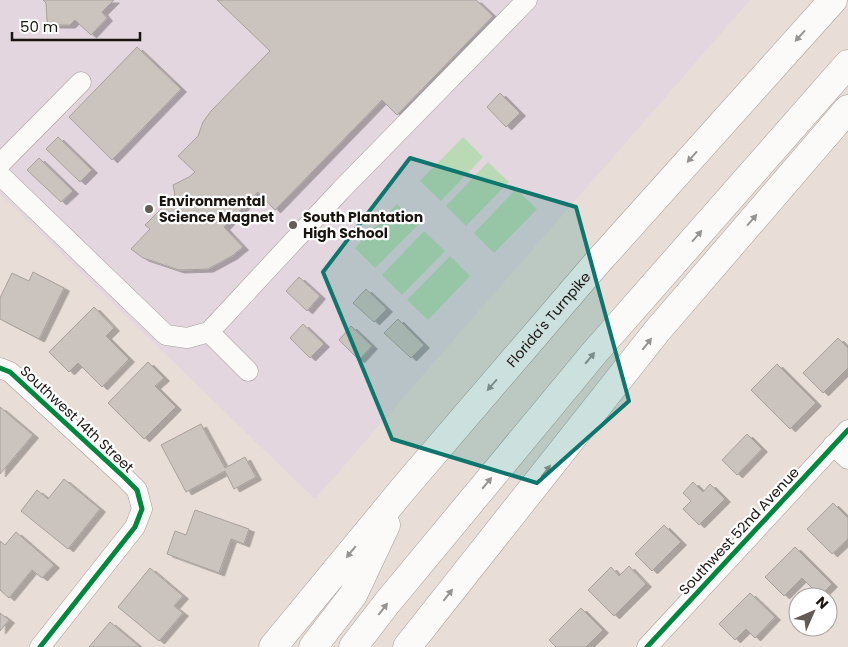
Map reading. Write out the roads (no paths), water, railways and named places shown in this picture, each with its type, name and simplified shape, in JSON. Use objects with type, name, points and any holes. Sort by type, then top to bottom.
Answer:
[{"type":"highway","name":"Florida's Turnpike","points":[[273,647],[404,488],[596,264],[833,0]]},
{"type":"highway","points":[[353,647],[595,352],[848,64]]},
{"type":"highway","points":[[407,647],[658,331],[848,109]]},
{"type":"highway","points":[[313,647],[353,594],[404,488]]},
{"type":"street","points":[[0,175],[166,335],[187,338],[209,332],[341,190],[527,0]]},
{"type":"street","points":[[0,164],[81,82]]},
{"type":"street","points":[[209,332],[248,371]]},
{"type":"street","name":"Southwest 14th Street","points":[[5,370],[137,490],[142,509],[135,527],[40,647]]},
{"type":"street","name":"Southwest 52nd Avenue","points":[[647,647],[848,430]]},
{"type":"street","points":[[834,445],[848,459]]},
{"type":"place","name":"Environmental Science Magnet","points":[[149,209]]},
{"type":"place","name":"South Plantation High School","points":[[293,225]]}]
